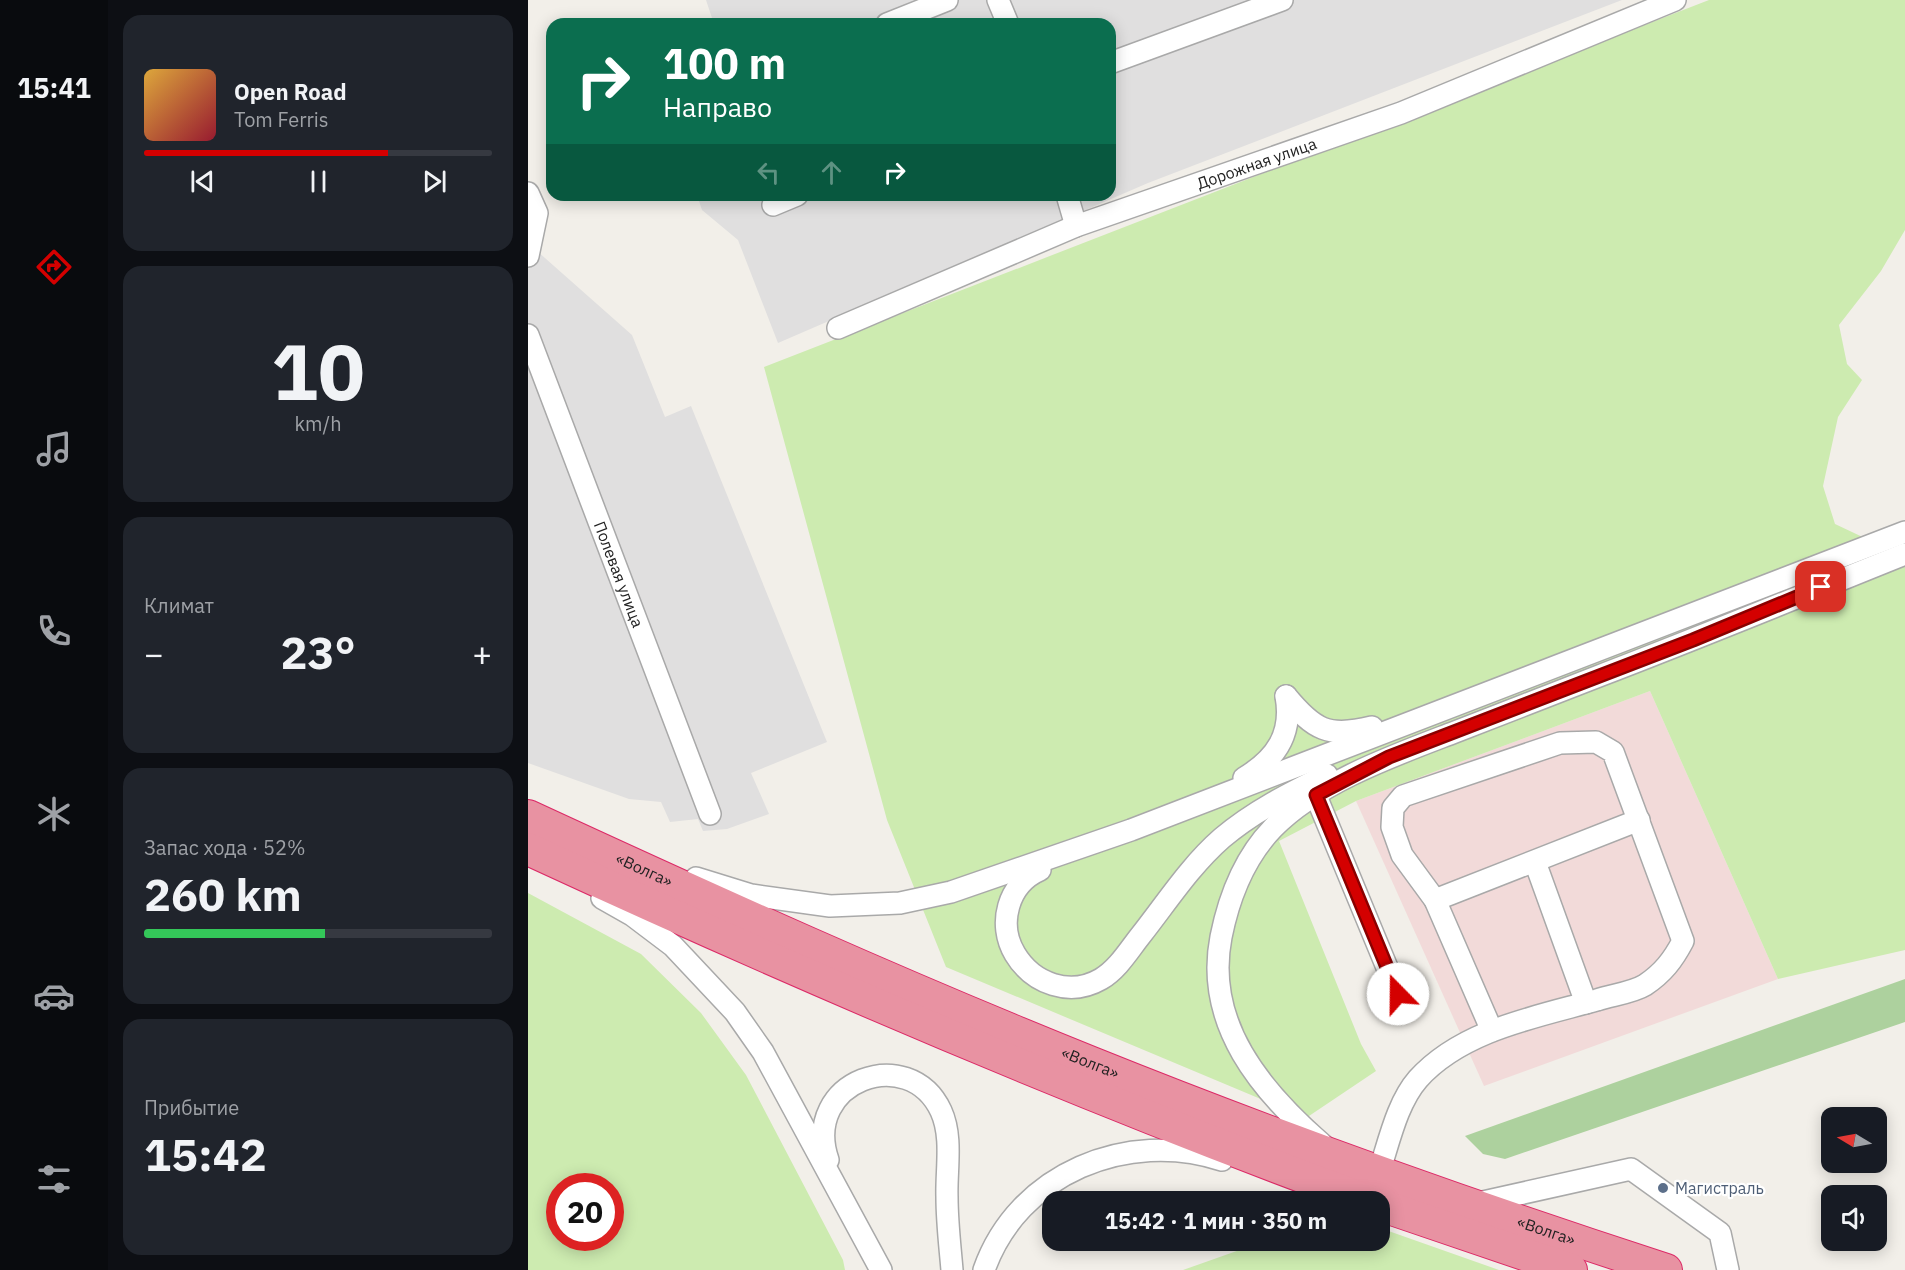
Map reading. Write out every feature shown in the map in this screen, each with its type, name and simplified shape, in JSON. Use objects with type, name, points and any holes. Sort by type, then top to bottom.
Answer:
[{"type":"highway","name":"«Волга»","points":[[528,814],[1024,1035],[1379,1172],[1666,1270]]},
{"type":"highway","name":"«Волга»","points":[[528,849],[1058,1081],[1342,1191]]},
{"type":"highway","name":"«Волга»","points":[[1390,1209],[1571,1270]]},
{"type":"street","points":[[902,18],[947,0]]},
{"type":"street","points":[[998,0],[1006,18]]},
{"type":"street","points":[[1116,61],[1282,0]]},
{"type":"street","name":"Дорожная улица","points":[[838,328],[1076,226],[1401,113],[1675,0]]},
{"type":"street","points":[[528,193],[537,213],[528,256]]},
{"type":"street","points":[[773,205],[783,201]]},
{"type":"street","points":[[1069,201],[1076,226]]},
{"type":"street","name":"Полевая улица","points":[[528,335],[710,814]]},
{"type":"street","points":[[1389,757],[1337,770],[1283,796],[1248,818],[1199,861],[1119,964],[1101,978],[1083,986],[1065,987],[1050,984],[1036,978],[1023,966],[1013,951],[1007,932],[1006,914],[1011,897],[1020,883],[1037,871],[1131,831],[1905,531]]},
{"type":"street","points":[[1334,1155],[1303,1127],[1252,1071],[1228,1027],[1217,979],[1218,952],[1234,886],[1254,851],[1272,829],[1291,812],[1316,795],[1389,757],[1693,640],[1905,554]]},
{"type":"street","points":[[1203,803],[1261,768],[1274,756],[1283,742],[1287,726],[1289,711],[1286,696],[1311,724],[1336,733],[1349,733],[1442,711]]},
{"type":"street","points":[[1379,1172],[1404,1101],[1418,1079],[1466,1043],[1492,1031],[1643,986],[1670,965],[1683,941],[1613,752],[1596,742],[1560,743],[1403,796],[1393,808],[1392,826],[1402,855],[1436,900],[1492,1031]]},
{"type":"street","points":[[1316,795],[1398,994]]},
{"type":"street","points":[[528,814],[609,838],[709,883],[760,897],[830,906],[900,903],[951,892],[1131,831]]},
{"type":"street","points":[[1436,900],[1639,820]]},
{"type":"street","points":[[528,862],[592,892],[632,915],[673,946],[735,1012],[763,1052],[881,1270]]},
{"type":"street","points":[[1535,862],[1586,1003]]},
{"type":"street","points":[[838,1189],[824,1148],[823,1134],[828,1110],[841,1092],[855,1082],[883,1076],[908,1081],[924,1089],[934,1099],[946,1128],[947,1199],[952,1270]]},
{"type":"street","points":[[984,1270],[999,1239],[1018,1212],[1037,1195],[1079,1167],[1121,1153],[1177,1149],[1198,1153],[1263,1174],[1329,1186]]},
{"type":"street","points":[[1472,1205],[1631,1169],[1720,1233],[1728,1270]]},
{"type":"street","points":[[1428,1222],[1528,1270]]},
{"type":"shaded area","points":[[706,0],[1622,0],[1116,197],[1116,18],[712,18]]},
{"type":"shaded area","points":[[699,201],[1106,201],[778,343],[738,240],[702,210]]},
{"type":"shaded area","points":[[528,243],[632,335],[665,417],[691,406],[827,742],[751,773],[769,814],[727,829],[703,831],[698,819],[670,822],[661,802],[629,799],[528,763]]},
{"type":"shaded area","points":[[1650,691],[1778,979],[1484,1086],[1356,801]]},
{"type":"green space","points":[[1709,0],[1905,0],[1905,230],[1881,271],[1839,325],[1847,364],[1862,380],[1838,417],[1823,486],[1835,524],[1888,549],[1905,549],[1905,950],[1778,979],[1650,691],[1356,801],[1279,841],[1361,1044],[1376,1071],[1306,1118],[946,967],[887,820],[764,367]]},
{"type":"green space","points":[[528,893],[641,954],[701,1013],[746,1075],[843,1260],[845,1270],[528,1270]]},
{"type":"green space","points":[[1905,979],[1905,1022],[1505,1159],[1483,1154],[1465,1136]]},
{"type":"green space","points":[[1390,1232],[1499,1270],[1183,1270],[1237,1251],[1390,1251]]},
{"type":"place","name":"Магистраль","points":[[1663,1188]]},
{"type":"route","points":[[1398,994],[1316,795],[1389,757],[1693,640],[1821,587]]}]
